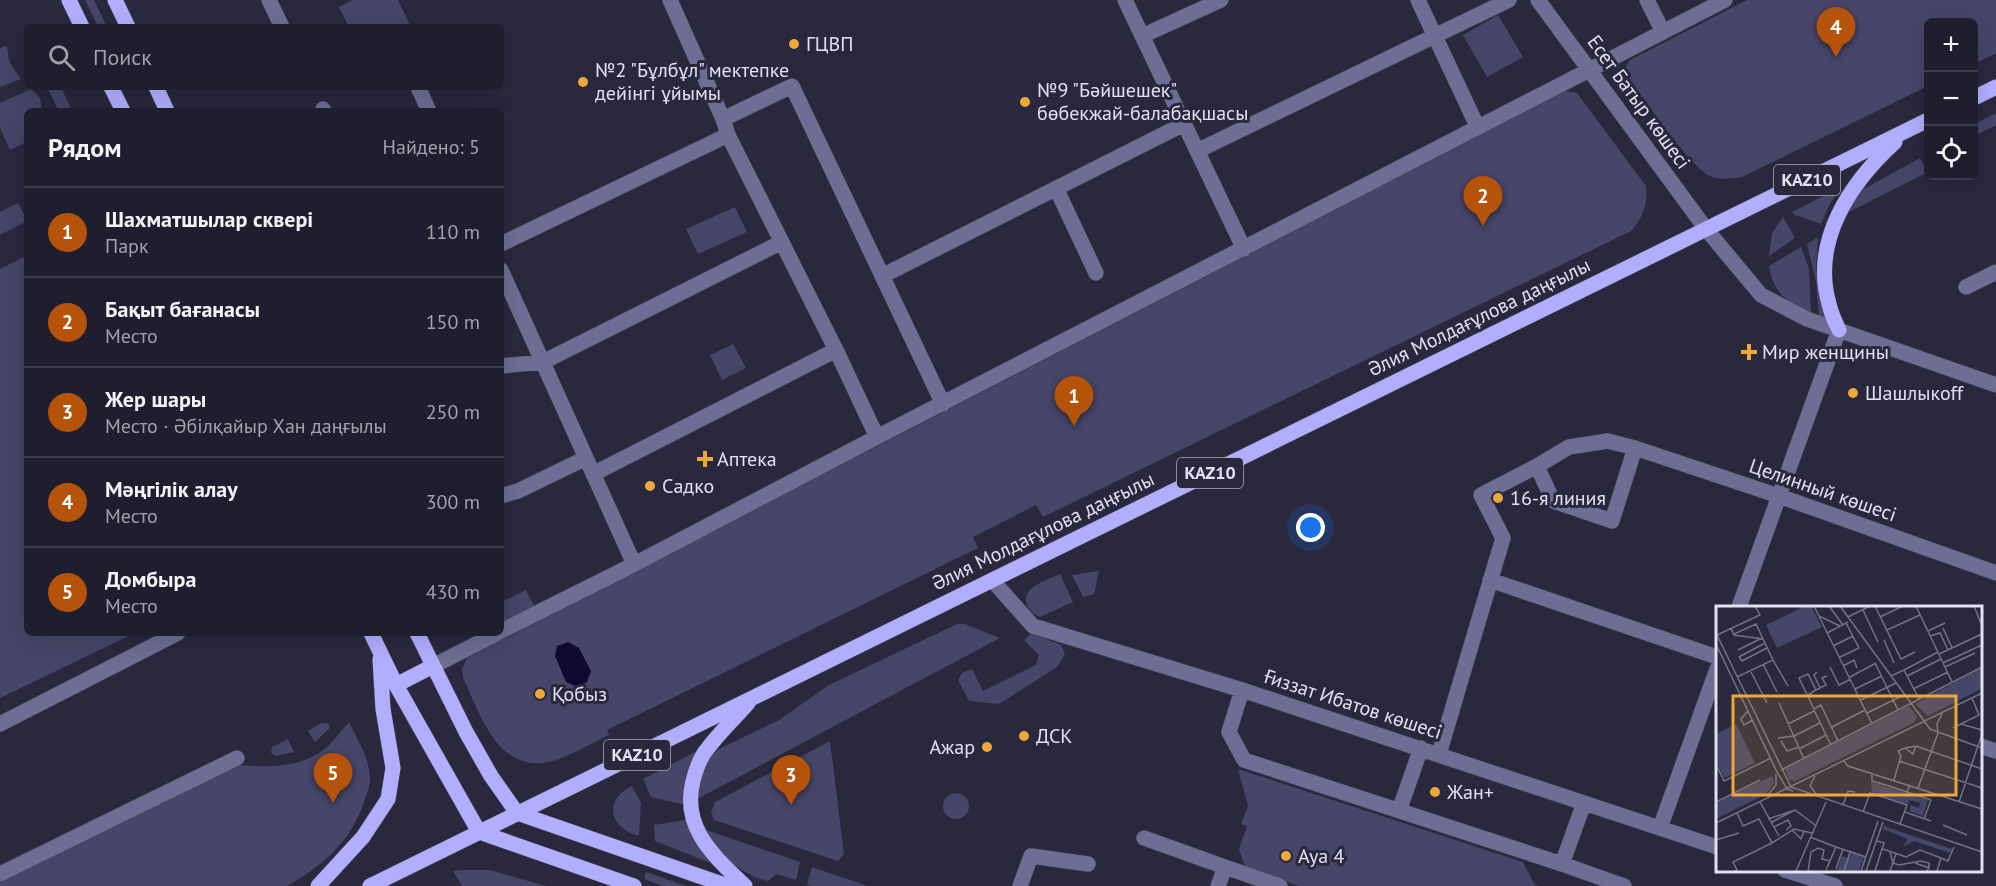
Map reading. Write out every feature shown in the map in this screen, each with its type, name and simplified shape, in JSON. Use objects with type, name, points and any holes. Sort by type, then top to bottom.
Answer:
[{"type":"main road","points":[[69,0],[81,24]]},
{"type":"main road","points":[[115,0],[127,24]]},
{"type":"main road","points":[[1978,96],[1996,87]]},
{"type":"main road","points":[[112,90],[122,108]]},
{"type":"main road","points":[[157,90],[166,108]]},
{"type":"main road","name":"Әлия Молдағұлова даңғылы","points":[[370,886],[1924,122]]},
{"type":"main road","points":[[1839,330],[1826,290],[1827,249],[1833,226],[1842,206],[1860,178],[1909,130]]},
{"type":"main road","points":[[372,636],[396,685],[479,832],[634,886]]},
{"type":"main road","points":[[418,636],[490,776],[518,813],[728,886]]},
{"type":"main road","points":[[318,886],[363,837],[388,799],[393,768],[383,709],[380,653]]},
{"type":"main road","points":[[396,685],[433,666]]},
{"type":"main road","points":[[745,886],[697,832],[689,808],[696,769],[706,749],[755,695]]},
{"type":"street","points":[[268,0],[280,24]]},
{"type":"street","points":[[670,0],[728,135],[877,437]]},
{"type":"street","points":[[1125,0],[1244,249]]},
{"type":"street","points":[[1142,36],[1221,0]]},
{"type":"street","points":[[1418,0],[1478,128]]},
{"type":"street","points":[[1197,151],[1509,0]]},
{"type":"street","name":"Есет Батыр көшесі","points":[[1538,0],[1706,230],[1761,295],[1807,319],[1996,385]]},
{"type":"street","points":[[1647,0],[1663,32]]},
{"type":"street","points":[[504,629],[1725,0]]},
{"type":"street","points":[[723,119],[792,86],[942,404]]},
{"type":"street","points":[[419,90],[428,108]]},
{"type":"street","points":[[882,276],[1184,124]]},
{"type":"street","points":[[504,243],[728,135]]},
{"type":"street","points":[[1056,188],[1096,273]]},
{"type":"street","points":[[504,366],[543,362],[782,242]]},
{"type":"street","points":[[1966,287],[1996,272]]},
{"type":"street","points":[[504,277],[634,564]]},
{"type":"street","points":[[1739,606],[1839,330]]},
{"type":"street","points":[[593,474],[836,350]]},
{"type":"street","name":"Целинный көшесі","points":[[1490,580],[1503,538],[1481,495],[1569,447],[1608,441],[1779,496],[1996,573]]},
{"type":"street","points":[[1537,466],[1552,501],[1612,521],[1635,448]]},
{"type":"street","points":[[504,495],[518,491],[586,458]]},
{"type":"street","name":"Ғиззат Ибатов көшесі","points":[[992,580],[1033,626],[1242,690],[1716,847]]},
{"type":"street","points":[[1439,754],[1490,580],[1716,657]]},
{"type":"street","points":[[0,724],[172,636]]},
{"type":"street","points":[[433,666],[491,636]]},
{"type":"street","points":[[1660,828],[1716,672]]},
{"type":"street","points":[[1242,690],[1229,732],[1245,760],[1624,886]]},
{"type":"street","points":[[1981,746],[1996,752]]},
{"type":"street","points":[[1399,811],[1421,748]]},
{"type":"street","points":[[0,874],[237,758]]},
{"type":"street","points":[[1562,864],[1584,803]]},
{"type":"street","points":[[1144,838],[1280,886]]},
{"type":"street","points":[[1020,886],[1031,856],[1088,864]]},
{"type":"street","points":[[1218,886],[1225,867]]},
{"type":"street","points":[[1788,871],[1835,886]]},
{"type":"shaded area","points":[[85,0],[94,0],[106,24],[97,24]]},
{"type":"shaded area","points":[[353,0],[398,0],[410,24],[348,24],[339,7]]},
{"type":"shaded area","points":[[1747,0],[1996,0],[1996,53],[1978,62],[1978,18],[1924,18],[1924,88],[1742,177],[1730,179],[1710,176],[1702,171],[1680,147],[1628,78],[1626,66],[1630,60]]},
{"type":"shaded area","points":[[1498,15],[1523,57],[1487,77],[1463,35]]},
{"type":"shaded area","points":[[7,46],[9,61],[21,79],[0,87],[0,48]]},
{"type":"shaded area","points":[[29,90],[32,90],[40,98],[42,108],[24,108],[24,143],[10,150],[0,128],[0,103]]},
{"type":"shaded area","points":[[48,90],[62,90],[71,108],[58,108]]},
{"type":"shaded area","points":[[1565,91],[1577,93],[1646,186],[1644,210],[1631,231],[1043,517],[1036,505],[973,537],[978,548],[607,730],[609,735],[565,757],[539,763],[522,761],[508,753],[486,727],[463,678],[462,669],[467,658]]},
{"type":"shaded area","points":[[1996,113],[1996,125],[1978,134],[1978,122]]},
{"type":"shaded area","points":[[1920,158],[1924,165],[1924,174],[1845,214],[1862,190]]},
{"type":"shaded area","points":[[1841,187],[1821,224],[1792,212]]},
{"type":"shaded area","points":[[18,203],[24,215],[24,223],[0,235],[0,212]]},
{"type":"shaded area","points":[[735,207],[747,232],[698,254],[686,229]]},
{"type":"shaded area","points":[[1783,217],[1795,238],[1769,256],[1772,233]]},
{"type":"shaded area","points":[[1818,237],[1816,270],[1826,320],[1819,317],[1816,282],[1807,244]]},
{"type":"shaded area","points":[[1801,247],[1809,269],[1811,314],[1783,296],[1774,283],[1769,266]]},
{"type":"shaded area","points":[[24,257],[24,636],[129,636],[0,698],[0,269]]},
{"type":"shaded area","points":[[733,344],[746,368],[722,380],[710,355]]},
{"type":"shaded area","points":[[1099,571],[1094,594],[1083,597],[1072,575]]},
{"type":"shaded area","points":[[1060,574],[1073,602],[1040,617],[1036,615],[1029,608],[1026,596],[1039,583]]},
{"type":"shaded area","points":[[526,590],[534,606],[504,621],[504,601]]},
{"type":"shaded area","points":[[957,624],[965,624],[1000,638],[697,799],[698,779],[710,757],[719,749],[779,720],[829,685]]},
{"type":"shaded area","points":[[1032,633],[1061,645],[1065,654],[1057,667],[999,704],[969,701],[958,680],[962,673],[972,669],[983,691],[1036,665],[1039,655],[1024,640]]},
{"type":"shaded area","points":[[568,642],[579,648],[591,671],[587,682],[577,687],[566,682],[555,656],[557,646]]},
{"type":"shaded area","points":[[349,722],[368,764],[370,779],[364,802],[352,829],[334,851],[312,870],[287,886],[0,886],[0,882],[240,765],[291,764],[310,758],[327,747]]},
{"type":"shaded area","points":[[321,723],[328,723],[330,728],[315,742],[308,731]]},
{"type":"shaded area","points":[[288,739],[294,752],[276,756],[271,753],[272,747]]},
{"type":"shaded area","points":[[830,741],[844,854],[838,861],[714,820],[711,813],[715,802]]},
{"type":"shaded area","points":[[701,749],[688,776],[685,805],[651,797],[643,779]]},
{"type":"shaded area","points":[[1238,769],[1523,862],[1534,884],[1539,886],[1299,886],[1245,867],[1239,849],[1247,826],[1241,824],[1248,806]]},
{"type":"shaded area","points":[[632,786],[641,803],[639,836],[621,827],[613,813],[617,799]]},
{"type":"shaded area","points":[[956,793],[965,797],[969,806],[965,815],[956,819],[947,815],[943,806],[947,797]]},
{"type":"shaded area","points":[[685,820],[694,841],[718,866],[655,841],[654,825]]},
{"type":"shaded area","points":[[703,829],[800,862],[796,880],[776,874],[768,881],[748,874],[723,854]]},
{"type":"shaded area","points":[[812,867],[868,886],[812,886],[807,884]]},
{"type":"shaded area","points":[[490,870],[546,886],[462,886],[453,871]]},
{"type":"shaded area","points":[[646,872],[686,886],[663,886],[644,879]]},
{"type":"place","name":"ГЦВП","points":[[794,44]]},
{"type":"place","name":"Мәңгілік алау","points":[[1836,57]]},
{"type":"place","name":"№2 \"Бұлбұл\" мектепке дейінгі ұйымы","points":[[583,82]]},
{"type":"place","name":"№9 \"Бәйшешек\" бөбекжай-балабақшасы","points":[[1025,102]]},
{"type":"place","name":"Бақыт бағанасы","points":[[1483,226]]},
{"type":"place","name":"Мир женщины","points":[[1749,352]]},
{"type":"place","name":"Шашлыкoff","points":[[1853,393]]},
{"type":"place","name":"Шахматшылар сквері","points":[[1074,426]]},
{"type":"place","name":"Аптека","points":[[705,459]]},
{"type":"place","name":"Садко","points":[[650,486]]},
{"type":"place","name":"16-я линия","points":[[1498,498]]},
{"type":"place","name":"Қобыз","points":[[540,694]]},
{"type":"place","name":"ДСК","points":[[1024,736]]},
{"type":"place","name":"Ажар","points":[[987,747]]},
{"type":"place","name":"Жан+","points":[[1435,792]]},
{"type":"place","name":"Домбыра","points":[[333,803]]},
{"type":"place","name":"Жер шары","points":[[791,805]]},
{"type":"place","name":"Aya 4","points":[[1286,856]]}]
